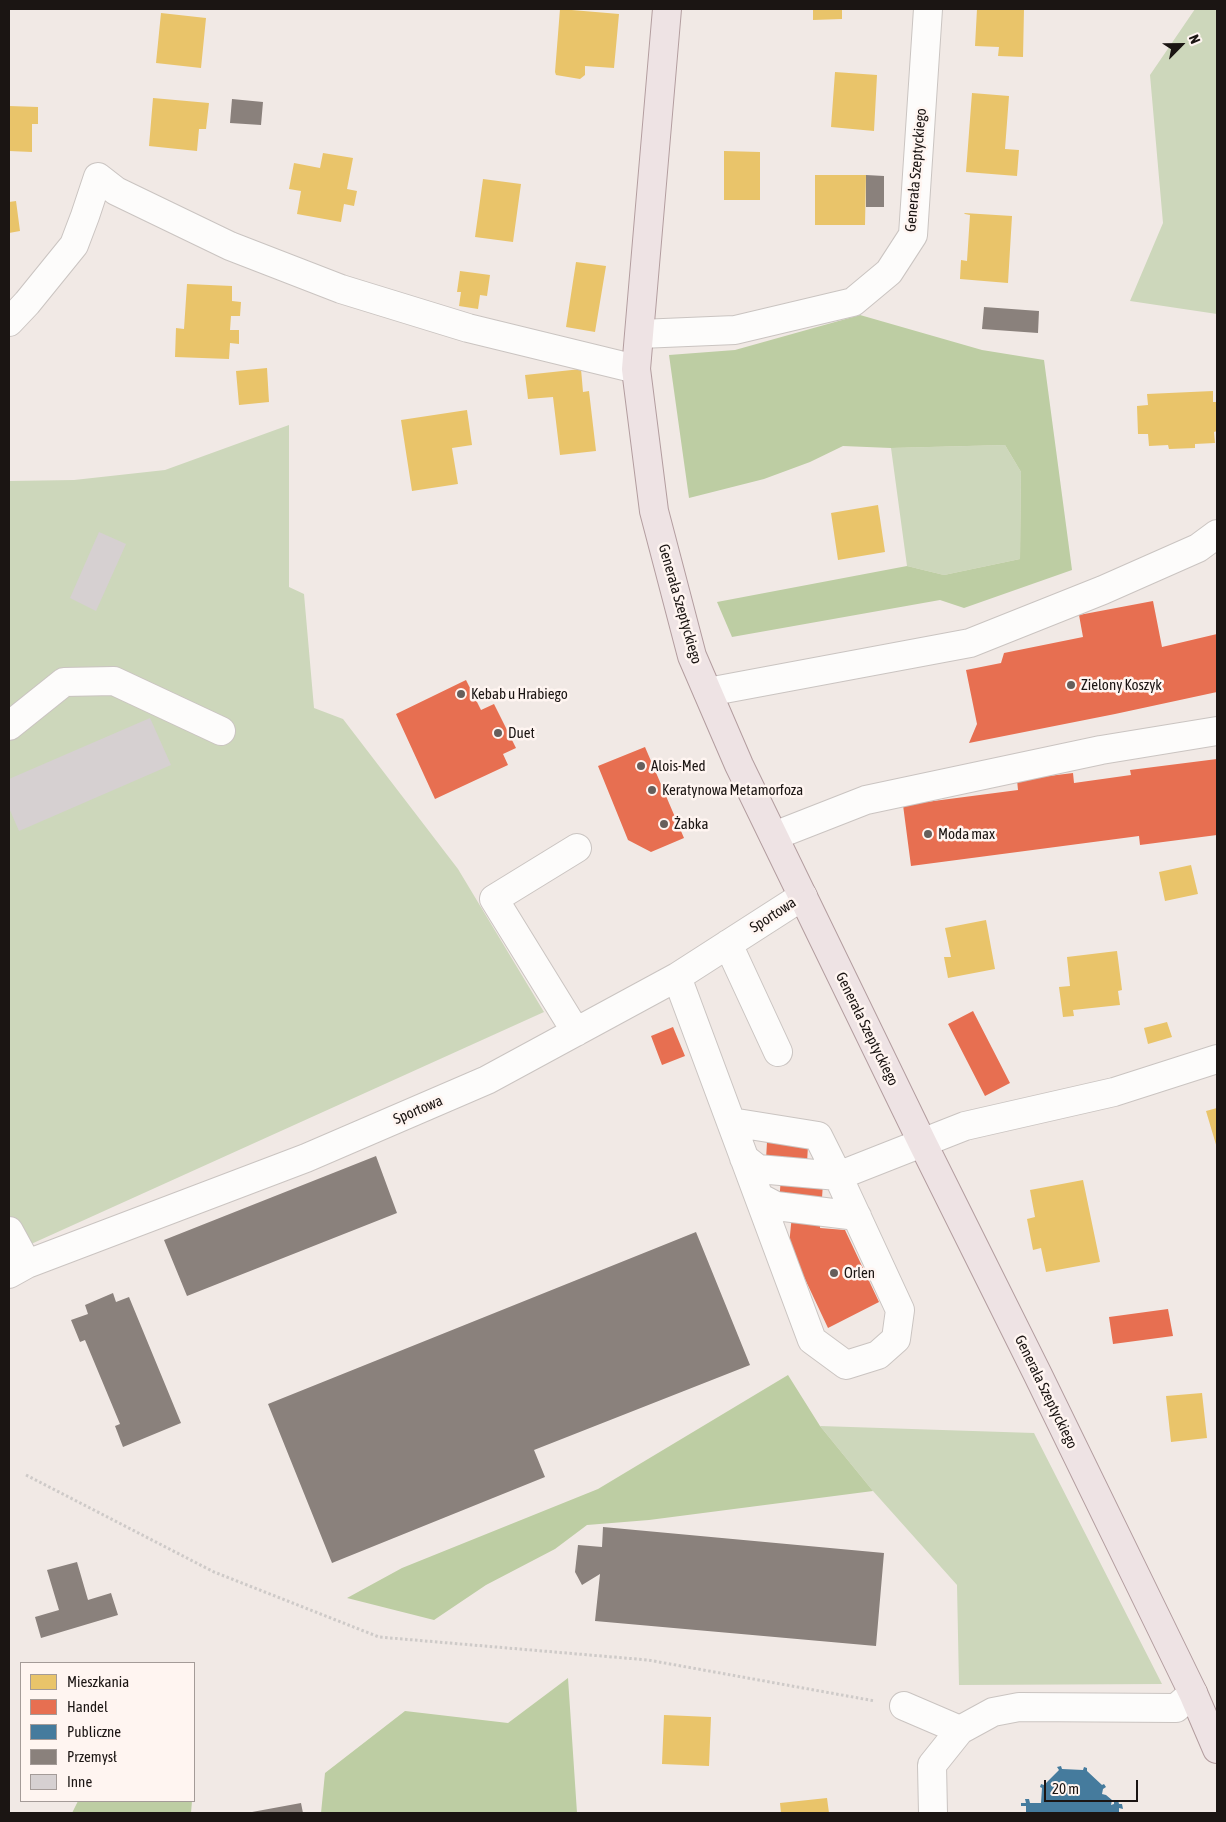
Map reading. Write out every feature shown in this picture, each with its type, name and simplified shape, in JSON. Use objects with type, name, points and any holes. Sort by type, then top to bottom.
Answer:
[{"type":"main road","name":"Generała Szeptyckiego","points":[[667,9],[636,369],[654,511],[692,656],[739,766],[1193,1693],[1217,1749]]},
{"type":"street","name":"Generała Szeptyckiego","points":[[640,334],[735,330],[853,302],[890,272],[912,235],[928,9]]},
{"type":"street","points":[[9,322],[74,245],[98,177],[116,191],[230,246],[341,289],[468,328],[636,369]]},
{"type":"street","points":[[708,692],[970,642],[1103,590],[1198,548],[1217,534]]},
{"type":"street","points":[[9,726],[64,682],[114,680],[221,731]]},
{"type":"street","points":[[774,836],[866,800],[1101,750],[1217,731]]},
{"type":"street","points":[[576,1032],[494,899],[577,848]]},
{"type":"street","name":"Sportowa","points":[[18,1269],[306,1158],[487,1080],[677,977],[803,896]]},
{"type":"street","points":[[728,944],[778,1052]]},
{"type":"street","points":[[677,977],[812,1340],[846,1365],[878,1355],[896,1340],[900,1310],[818,1136],[731,1122]]},
{"type":"street","points":[[744,1158],[758,1169],[838,1176],[965,1126],[1114,1092],[1217,1059]]},
{"type":"street","points":[[759,1197],[776,1206],[857,1216]]},
{"type":"street","points":[[9,1231],[18,1269]]},
{"type":"street","points":[[933,1813],[932,1765],[960,1730],[993,1712],[1019,1707],[1176,1708],[1193,1693]]},
{"type":"street","points":[[904,1706],[960,1730]]},
{"type":"path","points":[[26,1475],[214,1572],[379,1637],[648,1660],[904,1706]]},
{"type":"green space","points":[[1195,9],[1217,9],[1217,314],[1130,301],[1163,223],[1150,75]]},
{"type":"green space","points":[[860,315],[982,350],[1044,360],[1072,570],[964,608],[940,600],[732,637],[717,602],[907,566],[944,575],[1020,559],[1021,472],[1005,445],[891,448],[843,446],[810,462],[764,479],[689,498],[669,355],[735,350]]},
{"type":"green space","points":[[289,425],[289,587],[304,594],[314,708],[343,719],[458,869],[544,1012],[9,1254],[9,481],[74,480],[165,470]]},
{"type":"green space","points":[[1005,445],[1021,472],[1020,559],[944,575],[907,566],[891,448]]},
{"type":"green space","points":[[788,1375],[820,1426],[873,1491],[649,1520],[587,1525],[555,1549],[486,1585],[434,1620],[347,1598],[402,1568],[598,1489]]},
{"type":"green space","points":[[820,1426],[1034,1433],[1162,1684],[959,1685],[957,1585],[873,1491]]},
{"type":"green space","points":[[568,1678],[577,1813],[321,1813],[325,1773],[405,1711],[508,1723]]},
{"type":"green space","points":[[78,1802],[192,1802],[191,1813],[72,1813]]},
{"type":"building: Mieszkania","points":[[560,9],[619,14],[614,68],[585,66],[585,75],[580,79],[556,75]]},
{"type":"building: Mieszkania","points":[[813,9],[842,9],[842,19],[813,20]]},
{"type":"building: Mieszkania","points":[[977,9],[1024,9],[1023,57],[998,56],[999,47],[975,46]]},
{"type":"building: Mieszkania","points":[[161,13],[206,18],[201,68],[156,63]]},
{"type":"building: Mieszkania","points":[[835,72],[877,75],[874,131],[831,127]]},
{"type":"building: Mieszkania","points":[[972,93],[1009,96],[1005,149],[1019,150],[1017,176],[966,172]]},
{"type":"building: Mieszkania","points":[[153,98],[209,103],[206,129],[199,129],[197,151],[149,146]]},
{"type":"building: Mieszkania","points":[[9,106],[38,107],[38,124],[32,124],[32,152],[9,151]]},
{"type":"building: Mieszkania","points":[[724,151],[760,152],[760,200],[724,200]]},
{"type":"building: Mieszkania","points":[[323,153],[353,158],[347,189],[357,191],[354,206],[344,204],[341,222],[297,214],[301,191],[289,189],[294,163],[320,168]]},
{"type":"building: Mieszkania","points":[[815,175],[866,175],[865,225],[815,225]]},
{"type":"building: Mieszkania","points":[[483,179],[521,184],[513,242],[475,237]]},
{"type":"building: Mieszkania","points":[[16,201],[20,231],[9,233],[9,202]]},
{"type":"building: Mieszkania","points":[[964,213],[1012,216],[1008,283],[960,279],[961,260],[967,261],[970,215]]},
{"type":"building: Mieszkania","points":[[576,262],[606,266],[595,332],[566,327]]},
{"type":"building: Mieszkania","points":[[460,271],[490,275],[487,296],[480,295],[478,309],[459,306],[461,292],[457,292]]},
{"type":"building: Mieszkania","points":[[187,284],[232,286],[232,301],[241,302],[240,316],[231,316],[230,330],[239,330],[239,344],[230,343],[229,359],[175,357],[176,328],[184,329]]},
{"type":"building: Mieszkania","points":[[267,368],[269,402],[239,405],[236,371]]},
{"type":"building: Mieszkania","points":[[581,369],[583,392],[589,391],[596,451],[560,455],[553,397],[528,399],[525,375]]},
{"type":"building: Mieszkania","points":[[1213,391],[1213,402],[1217,402],[1217,431],[1214,432],[1215,443],[1195,444],[1195,448],[1169,449],[1168,445],[1149,446],[1148,434],[1138,434],[1137,406],[1148,405],[1147,394]]},
{"type":"building: Mieszkania","points":[[467,410],[472,445],[452,448],[458,484],[412,491],[401,420]]},
{"type":"building: Mieszkania","points":[[878,505],[885,552],[838,560],[831,513]]},
{"type":"building: Mieszkania","points":[[1191,865],[1198,894],[1165,901],[1159,872]]},
{"type":"building: Mieszkania","points":[[986,920],[995,969],[948,978],[944,957],[951,957],[945,928]]},
{"type":"building: Mieszkania","points":[[1117,951],[1122,990],[1118,991],[1120,1005],[1073,1010],[1074,1016],[1063,1017],[1059,987],[1070,986],[1067,957]]},
{"type":"building: Mieszkania","points":[[1167,1022],[1172,1037],[1148,1044],[1144,1028]]},
{"type":"building: Mieszkania","points":[[1217,1108],[1217,1148],[1206,1111]]},
{"type":"building: Mieszkania","points":[[1083,1180],[1100,1262],[1046,1272],[1041,1248],[1033,1250],[1027,1219],[1035,1217],[1030,1190]]},
{"type":"building: Mieszkania","points":[[1202,1393],[1207,1438],[1171,1442],[1166,1396]]},
{"type":"building: Mieszkania","points":[[664,1715],[711,1717],[709,1766],[662,1764]]},
{"type":"building: Mieszkania","points":[[827,1798],[829,1813],[781,1813],[780,1803]]},
{"type":"building: Handel","name":"Zielony Koszyk","points":[[1153,601],[1162,647],[1217,634],[1217,692],[969,743],[977,724],[966,670],[1001,663],[1004,653],[1083,637],[1079,615]]},
{"type":"building: Handel","points":[[466,680],[481,710],[494,704],[516,748],[503,754],[508,765],[435,799],[396,714]]},
{"type":"building: Handel","points":[[645,747],[684,838],[651,852],[628,840],[598,766]]},
{"type":"building: Handel","points":[[1217,759],[1217,835],[1140,845],[1139,836],[911,866],[903,805],[1018,790],[1017,780],[1073,773],[1074,783],[1131,775],[1130,770]]},
{"type":"building: Handel","points":[[973,1011],[1010,1083],[985,1096],[948,1024]]},
{"type":"building: Handel","points":[[673,1027],[685,1056],[662,1065],[651,1036]]},
{"type":"building: Handel","name":"Orlen","points":[[767,1142],[808,1145],[806,1182],[823,1183],[820,1228],[845,1230],[879,1302],[828,1328],[789,1245],[792,1215],[778,1214],[781,1178],[765,1177]]},
{"type":"building: Handel","points":[[1168,1309],[1173,1336],[1113,1344],[1109,1317]]},
{"type":"building: Publiczne","points":[[1061,1766],[1062,1769],[1083,1770],[1084,1767],[1087,1768],[1087,1771],[1106,1787],[1103,1789],[1102,1794],[1112,1800],[1111,1805],[1114,1804],[1114,1800],[1118,1800],[1119,1804],[1122,1804],[1123,1809],[1119,1808],[1119,1813],[1026,1813],[1026,1806],[1021,1806],[1021,1803],[1026,1803],[1025,1799],[1029,1799],[1030,1803],[1041,1803],[1041,1784],[1044,1785],[1059,1770],[1057,1767]]},
{"type":"building: Przemysł","points":[[232,99],[263,102],[261,125],[230,123]]},
{"type":"building: Przemysł","points":[[866,175],[884,176],[884,207],[866,207]]},
{"type":"building: Przemysł","points":[[984,307],[1039,311],[1038,333],[982,329]]},
{"type":"building: Przemysł","points":[[376,1156],[397,1213],[187,1296],[164,1240]]},
{"type":"building: Przemysł","points":[[696,1232],[750,1365],[534,1450],[545,1477],[332,1563],[268,1404]]},
{"type":"building: Przemysł","points":[[113,1293],[116,1302],[129,1297],[181,1423],[123,1447],[115,1426],[120,1424],[85,1340],[80,1342],[71,1320],[88,1314],[85,1305]]},
{"type":"building: Przemysł","points":[[603,1527],[884,1553],[876,1646],[595,1621],[600,1574],[582,1585],[575,1572],[578,1545],[602,1547]]},
{"type":"building: Przemysł","points":[[77,1562],[88,1600],[111,1593],[118,1615],[41,1638],[35,1617],[59,1610],[47,1570]]},
{"type":"building: Przemysł","points":[[301,1803],[303,1813],[252,1813],[252,1812]]},
{"type":"building: Inne","points":[[99,532],[126,544],[96,611],[70,598]]},
{"type":"building: Inne","points":[[150,718],[171,765],[19,831],[9,808],[9,779]]},
{"type":"place","name":"Zielony Koszyk","points":[[1071,685]]},
{"type":"place","name":"Kebab u Hrabiego","points":[[461,694]]},
{"type":"place","name":"Duet","points":[[498,733]]},
{"type":"place","name":"Alois-Med","points":[[641,766]]},
{"type":"place","name":"Keratynowa Metamorfoza","points":[[652,790]]},
{"type":"place","name":"Żabka","points":[[664,824]]},
{"type":"place","name":"Moda max","points":[[928,834]]},
{"type":"place","name":"Orlen","points":[[834,1273]]}]
